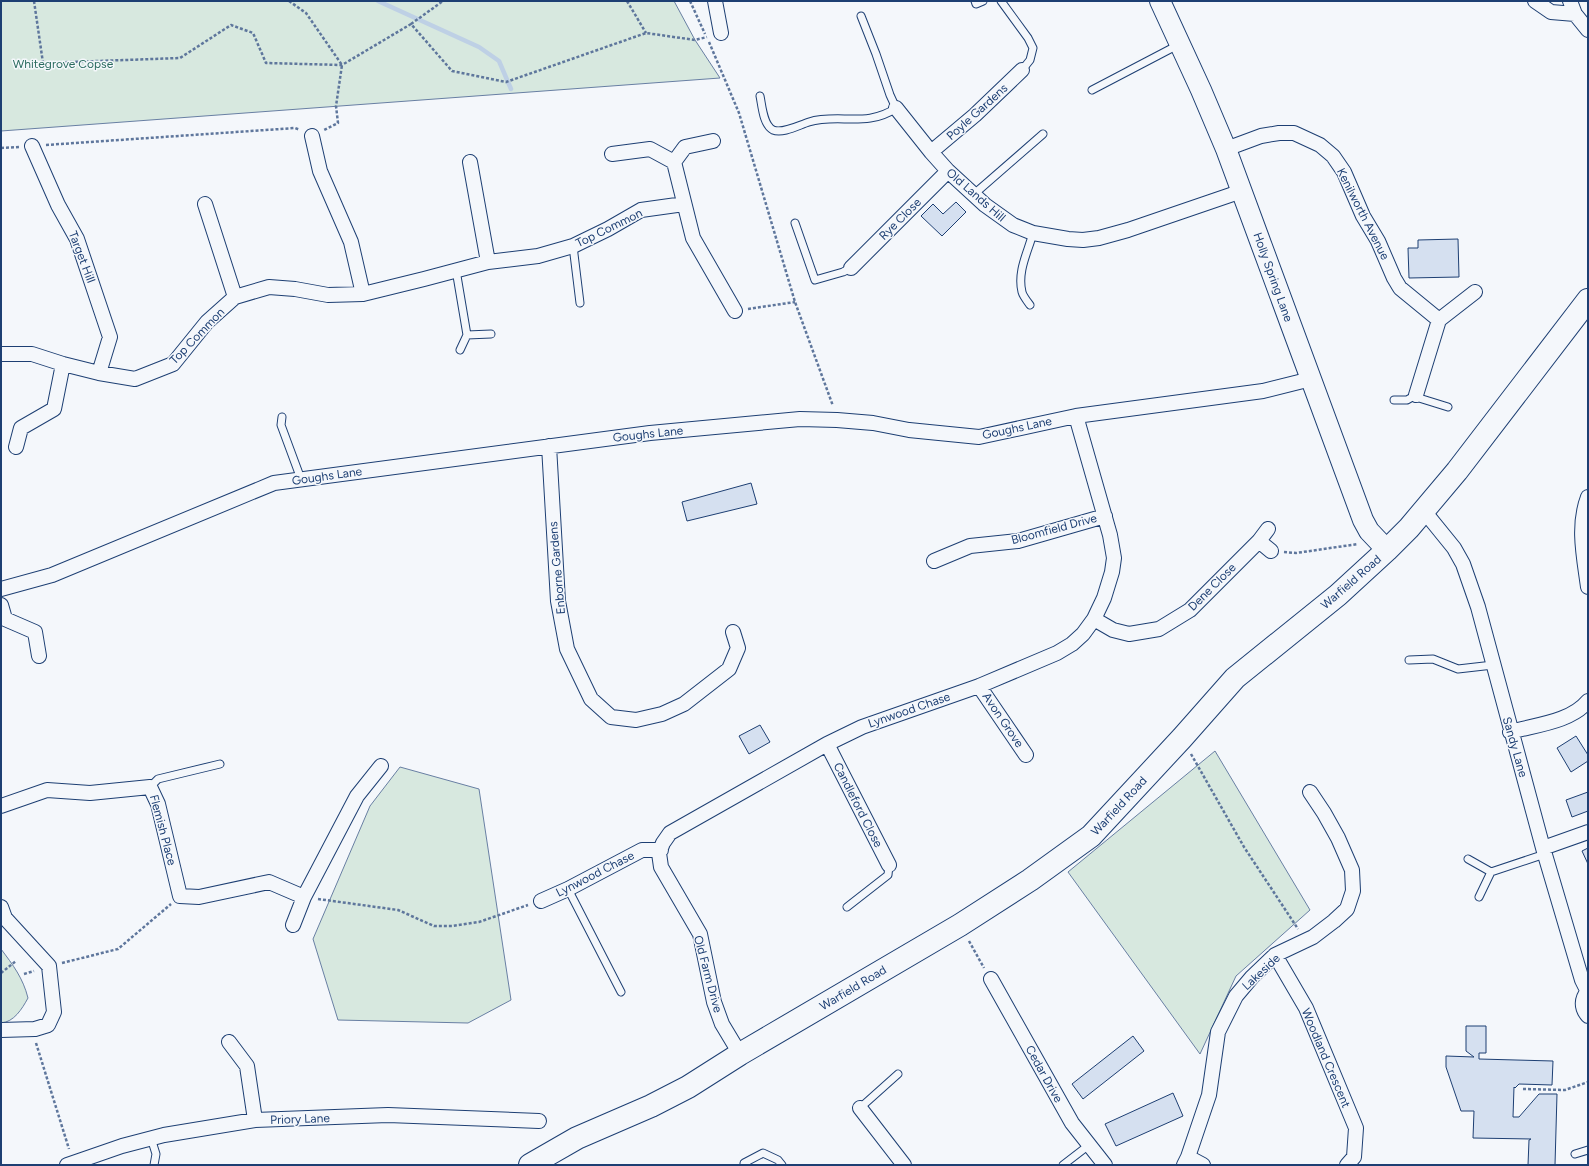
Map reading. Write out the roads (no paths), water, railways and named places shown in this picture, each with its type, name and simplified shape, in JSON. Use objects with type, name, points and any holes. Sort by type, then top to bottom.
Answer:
[{"type":"main road","name":"Warfield Road","points":[[530,1165],[577,1138],[651,1106],[688,1087],[740,1054],[960,925],[1030,880],[1091,836],[1236,678],[1338,595],[1387,550],[1424,511],[1457,471],[1588,300]]},
{"type":"street","points":[[716,1],[721,33]]},
{"type":"street","name":"Holly Spring Lane","points":[[1160,1],[1226,149],[1363,520],[1369,531],[1387,550]]},
{"type":"street","points":[[1535,1],[1551,12],[1573,8],[1588,30]]},
{"type":"street","name":"Poyle Gardens","points":[[931,152],[975,115],[1022,70]]},
{"type":"street","name":"Old Lands Hill","points":[[896,108],[948,171],[984,205],[1013,225],[1033,233],[1068,239],[1082,240],[1099,238],[1128,230],[1242,191]]},
{"type":"street","name":"Kenilworth Avenue","points":[[1226,149],[1260,136],[1294,133],[1320,145],[1333,156],[1344,172],[1363,216],[1378,241],[1400,288],[1439,320]]},
{"type":"street","points":[[312,136],[320,170],[351,242],[363,294]]},
{"type":"street","points":[[713,141],[685,147],[674,162],[693,238],[735,311]]},
{"type":"street","name":"Target Hill","points":[[32,146],[58,205],[77,239],[110,337],[99,373]]},
{"type":"street","points":[[612,154],[650,150],[674,162]]},
{"type":"street","points":[[470,162],[488,262]]},
{"type":"street","name":"Rye Close","points":[[851,268],[948,171]]},
{"type":"street","points":[[205,204],[235,297]]},
{"type":"street","name":"Top Common","points":[[1,354],[32,354],[99,373],[135,379],[173,364],[207,322],[235,297],[269,287],[295,289],[328,295],[363,294],[424,280],[488,262],[538,256],[573,246],[608,229],[641,210],[684,204]]},
{"type":"street","points":[[1416,395],[1439,320],[1475,292]]},
{"type":"street","points":[[16,447],[21,428],[54,409],[63,364]]},
{"type":"street","name":"Goughs Lane","points":[[1,589],[52,575],[274,483],[650,433],[800,419],[837,420],[979,437],[1076,416],[1263,391],[1311,379]]},
{"type":"street","name":"Lynwood Chase","points":[[541,900],[568,889],[642,850],[660,850],[670,833],[827,744],[862,727],[980,686],[1057,654],[1072,644],[1083,634],[1094,619],[1104,598],[1112,572],[1114,558],[1105,516],[1076,416]]},
{"type":"street","name":"Enborne Gardens","points":[[549,446],[558,601],[567,649],[591,699],[611,718],[636,720],[662,714],[684,704],[729,669],[738,648],[733,632]]},
{"type":"street","points":[[1588,497],[1582,519],[1582,540],[1588,587]]},
{"type":"street","name":"Sandy Lane","points":[[1424,511],[1454,548],[1462,564],[1478,607],[1510,732],[1544,851],[1582,980],[1588,991],[1582,1001],[1584,1012],[1588,1016]]},
{"type":"street","name":"Bloomfield Drive","points":[[934,561],[970,546],[1018,541],[1105,516]]},
{"type":"street","name":"Dene Close","points":[[1094,619],[1113,630],[1129,634],[1158,629],[1190,610],[1268,529]]},
{"type":"street","points":[[1258,541],[1271,551]]},
{"type":"street","points":[[1,605],[5,619],[35,632],[39,656]]},
{"type":"street","name":"Avon Grove","points":[[980,686],[1026,755]]},
{"type":"street","points":[[1510,732],[1558,720],[1574,712],[1588,701]]},
{"type":"street","name":"Candleford Close","points":[[827,744],[889,865]]},
{"type":"street","points":[[293,926],[304,897],[357,796],[381,766]]},
{"type":"street","name":"Flemish Place","points":[[1,806],[48,790],[90,793],[150,787],[158,804],[180,896],[199,897],[269,882],[304,897]]},
{"type":"street","name":"Lakeside","points":[[1186,1161],[1209,1095],[1218,1032],[1236,996],[1252,977],[1275,955],[1314,937],[1347,909],[1354,891],[1352,870],[1338,838],[1310,792]]},
{"type":"street","points":[[1544,851],[1588,832]]},
{"type":"street","name":"Old Farm Drive","points":[[660,850],[659,860],[661,867],[700,934],[714,1002],[722,1024],[740,1054]]},
{"type":"street","points":[[1,907],[5,918],[49,966],[54,1012],[48,1025],[35,1029],[1,1030]]},
{"type":"street","name":"Woodland Crescent","points":[[1275,955],[1306,1008],[1356,1128],[1354,1157],[1347,1165]]},
{"type":"street","name":"Cedar Drive","points":[[991,979],[1072,1123],[1105,1165]]},
{"type":"street","points":[[229,1042],[247,1066],[255,1120]]},
{"type":"street","points":[[860,1108],[904,1165]]},
{"type":"street","name":"Priory Lane","points":[[70,1164],[122,1146],[151,1138],[255,1120],[388,1115],[539,1121]]},
{"type":"street","points":[[1186,1161],[1203,1165]]},
{"type":"lane","points":[[975,1],[976,4],[983,1]]},
{"type":"lane","points":[[1001,1],[1028,38],[1033,48],[1030,60],[1022,70]]},
{"type":"lane","points":[[760,96],[766,121],[769,127],[774,130],[782,130],[820,119],[868,118],[886,115],[896,108],[890,96],[861,16]]},
{"type":"lane","points":[[1092,90],[1180,44]]},
{"type":"lane","points":[[974,195],[1043,134]]},
{"type":"lane","points":[[795,223],[815,280],[843,272],[851,268]]},
{"type":"lane","points":[[1030,305],[1022,293],[1021,281],[1023,263],[1033,233]]},
{"type":"lane","points":[[573,246],[580,303]]},
{"type":"lane","points":[[456,270],[467,335],[460,350]]},
{"type":"lane","points":[[467,335],[491,334]]},
{"type":"lane","points":[[1394,400],[1407,400],[1416,395],[1419,398],[1448,407]]},
{"type":"lane","points":[[282,416],[281,425],[301,479]]},
{"type":"lane","points":[[1409,660],[1433,659],[1458,669],[1493,665]]},
{"type":"lane","points":[[150,787],[158,779],[220,764]]},
{"type":"lane","points":[[1479,897],[1491,872],[1544,851]]},
{"type":"lane","points":[[1468,859],[1491,872]]},
{"type":"lane","points":[[847,907],[888,875],[889,865]]},
{"type":"lane","points":[[568,889],[621,992]]},
{"type":"lane","points":[[860,1108],[898,1074]]},
{"type":"lane","points":[[151,1138],[156,1154],[154,1165]]},
{"type":"lane","points":[[1063,1165],[1089,1145]]},
{"type":"lane","points":[[1575,1154],[1588,1150]]},
{"type":"lane","points":[[744,1165],[744,1163],[763,1153],[778,1160],[782,1165]]},
{"type":"waterway","points":[[378,1],[479,47],[499,61],[511,89]]},
{"type":"park label","name":"Whitegrove Copse","points":[[63,64]]}]
